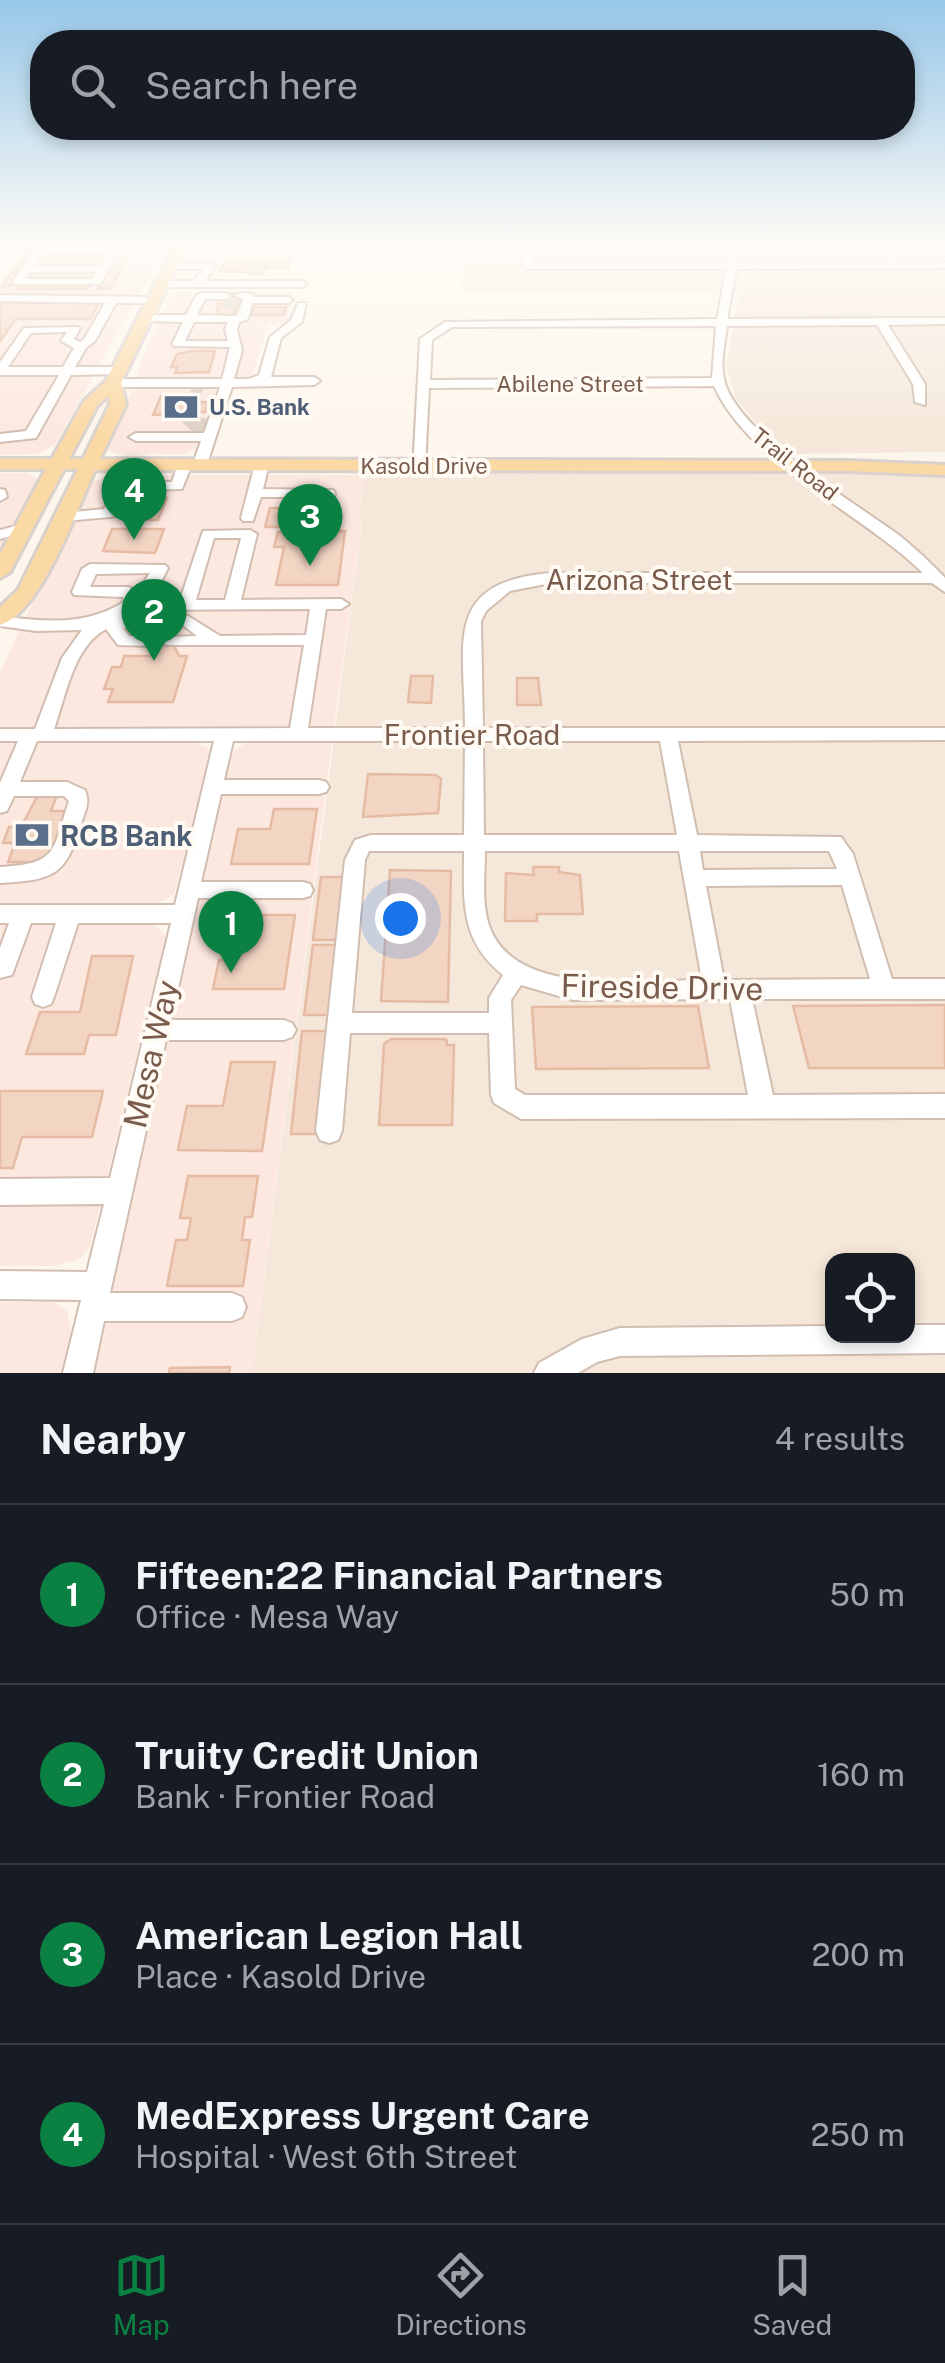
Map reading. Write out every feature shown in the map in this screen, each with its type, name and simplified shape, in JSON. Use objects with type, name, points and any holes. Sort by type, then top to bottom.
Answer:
[{"type":"main road","points":[[2,561],[24,528],[90,404],[116,377],[150,308]]},
{"type":"main road","points":[[0,620],[27,593],[64,518],[118,404],[116,377]]},
{"type":"main road","name":"Kasold Drive","points":[[849,466],[945,460]]},
{"type":"main road","name":"Kasold Drive","points":[[0,464],[849,466],[945,470]]},
{"type":"street","points":[[0,438],[31,435],[107,308]]},
{"type":"street","points":[[194,308],[178,344],[233,331]]},
{"type":"street","points":[[64,518],[110,513],[117,497],[142,486],[177,486],[209,437],[227,384],[233,331],[242,319],[243,308]]},
{"type":"street","points":[[261,381],[276,338],[296,322],[301,308]]},
{"type":"street","points":[[718,382],[716,366],[726,308]]},
{"type":"street","points":[[144,318],[190,318],[233,331]]},
{"type":"street","points":[[418,466],[426,340],[438,328],[471,321],[945,322]]},
{"type":"street","points":[[880,321],[919,384],[920,402]]},
{"type":"street","points":[[0,371],[28,330],[74,329],[67,341],[82,346]]},
{"type":"street","points":[[0,371],[68,371],[227,384],[314,381]]},
{"type":"street","name":"Abilene Street","points":[[422,384],[718,382]]},
{"type":"street","name":"Trail Road","points":[[718,382],[742,422],[896,541],[940,583]]},
{"type":"street","points":[[136,437],[209,437]]},
{"type":"street","points":[[248,518],[262,464]]},
{"type":"street","points":[[254,494],[328,493],[325,514]]},
{"type":"street","points":[[0,535],[24,528]]},
{"type":"street","points":[[186,604],[208,534],[250,534],[232,604]]},
{"type":"street","points":[[4,797],[80,640],[133,605],[153,589],[160,568],[90,568],[80,592],[129,592],[133,605]]},
{"type":"street","name":"Arizona Street","points":[[474,734],[473,621],[482,603],[516,583],[551,578],[940,583]]},
{"type":"street","points":[[298,734],[319,604]]},
{"type":"street","points":[[133,605],[341,604]]},
{"type":"street","points":[[0,620],[36,626],[188,621],[216,640]]},
{"type":"street","points":[[108,622],[124,641],[150,641]]},
{"type":"street","points":[[172,641],[313,640]]},
{"type":"street","name":"Frontier Road","points":[[0,734],[945,734]]},
{"type":"street","name":"Mesa Way","points":[[78,1373],[225,734]]},
{"type":"street","points":[[474,734],[478,930],[488,948],[516,974],[500,998],[503,1095],[521,1107],[945,1106]]},
{"type":"street","points":[[668,734],[694,878],[763,1106]]},
{"type":"street","points":[[213,787],[319,787]]},
{"type":"street","points":[[0,874],[39,874],[55,863],[79,801],[78,795],[67,789],[4,797]]},
{"type":"street","points":[[329,1131],[357,852],[371,843],[834,843],[844,854],[884,990]]},
{"type":"street","points":[[694,878],[850,877]]},
{"type":"street","points":[[0,968],[4,968],[12,914],[70,914],[303,890]]},
{"type":"street","points":[[43,997],[70,914]]},
{"type":"street","name":"Fireside Drive","points":[[516,974],[546,986],[573,990],[945,990]]},
{"type":"street","points":[[339,1023],[501,1023]]},
{"type":"street","points":[[157,1030],[284,1030]]},
{"type":"street","points":[[0,1192],[120,1191]]},
{"type":"street","points":[[0,1285],[232,1307]]},
{"type":"street","points":[[550,1373],[592,1349],[620,1342],[945,1339]]},
{"type":"shaded area","points":[[0,308],[131,308],[55,445],[38,454],[0,455]]},
{"type":"shaded area","points":[[165,308],[290,308],[286,323],[268,324],[251,380],[140,378],[137,375]]},
{"type":"shaded area","points":[[736,308],[945,308],[945,452],[794,454],[760,428],[736,399],[726,367]]},
{"type":"shaded area","points":[[147,386],[207,386],[216,391],[195,450],[183,454],[117,454],[108,450],[106,445],[131,392]]},
{"type":"shaded area","points":[[365,467],[945,470],[945,1373],[252,1373],[362,521],[359,519]]},
{"type":"shaded area","points":[[0,473],[28,473],[39,481],[0,555]]},
{"type":"shaded area","points":[[114,475],[364,475],[359,518],[362,520],[334,727],[0,727],[0,672],[86,487]]},
{"type":"shaded area","points":[[332,742],[252,1373],[94,1373],[231,753],[246,743]]},
{"type":"shaded area","points":[[0,743],[194,743],[208,748],[211,753],[174,895],[155,904],[0,904]]},
{"type":"shaded area","points":[[0,923],[153,923],[166,937],[90,1247],[79,1259],[55,1266],[0,1266]]},
{"type":"shaded area","points":[[0,1302],[54,1302],[67,1311],[71,1332],[62,1373],[0,1373]]},
{"type":"building","points":[[0,308],[96,308],[90,319],[16,319],[0,341]]},
{"type":"building","points":[[218,308],[236,308],[233,316],[217,316]]},
{"type":"building","points":[[254,308],[286,308],[284,315],[251,315]]},
{"type":"building","points":[[215,351],[209,372],[175,373],[177,367],[171,367],[177,354]]},
{"type":"building","name":"U.S. Bank","points":[[161,396],[184,396],[181,402],[208,402],[205,412],[153,415]]},
{"type":"building","points":[[136,497],[167,498],[158,520],[129,520]]},
{"type":"building","points":[[270,508],[318,508],[315,527],[265,527]]},
{"type":"building","points":[[112,529],[164,529],[155,553],[103,551]]},
{"type":"building","points":[[345,531],[338,585],[276,585],[284,547],[274,547],[278,532]]},
{"type":"building","points":[[144,626],[165,626],[179,656],[187,656],[173,702],[108,702],[113,689],[104,689],[112,667],[121,667],[124,656],[156,656]]},
{"type":"building","points":[[411,676],[433,676],[431,703],[408,702]]},
{"type":"building","points":[[517,678],[538,678],[541,705],[517,705]]},
{"type":"building","points":[[368,774],[436,775],[441,779],[438,813],[363,817]]},
{"type":"building","name":"RCB Bank","points":[[38,795],[57,795],[51,811],[66,811],[48,862],[8,862],[15,843],[3,843],[9,827],[21,827]]},
{"type":"building","points":[[274,809],[317,809],[309,864],[231,864],[238,829],[270,829]]},
{"type":"building","points":[[533,867],[559,867],[559,872],[580,875],[583,914],[537,914],[537,921],[505,921],[506,873],[534,875]]},
{"type":"building","points":[[390,870],[451,871],[448,1002],[381,1001]]},
{"type":"building","points":[[321,877],[346,877],[340,940],[313,940]]},
{"type":"building","points":[[244,915],[295,915],[284,989],[213,989],[219,960],[235,960]]},
{"type":"building","points":[[313,945],[339,945],[333,1015],[304,1015]]},
{"type":"building","points":[[92,956],[133,956],[116,1035],[89,1035],[84,1054],[26,1054],[40,1012],[80,1012]]},
{"type":"building","points":[[945,1005],[945,1068],[809,1068],[793,1006]]},
{"type":"building","points":[[698,1006],[709,1068],[536,1069],[532,1007]]},
{"type":"building","points":[[302,1031],[327,1031],[318,1134],[291,1134]]},
{"type":"building","points":[[391,1039],[446,1039],[447,1045],[454,1045],[452,1125],[379,1125],[384,1044]]},
{"type":"building","points":[[231,1062],[275,1062],[262,1151],[178,1150],[187,1106],[223,1106]]},
{"type":"building","points":[[0,1091],[103,1091],[92,1137],[22,1137],[13,1168],[0,1168]]},
{"type":"building","points":[[188,1176],[258,1176],[252,1217],[245,1217],[242,1240],[250,1240],[243,1286],[167,1286],[176,1240],[187,1240],[191,1218],[180,1218]]},
{"type":"building","points":[[230,1367],[229,1373],[169,1373],[170,1368]]},
{"type":"tunnel","points":[[192,423],[187,419],[199,383]]},
{"type":"tunnel","points":[[192,423],[212,427]]},
{"type":"place","name":"U.S. Bank","points":[[181,407]]},
{"type":"place","name":"MedExpress Urgent Care","points":[[134,540]]},
{"type":"place","name":"American Legion Hall","points":[[310,566]]},
{"type":"place","name":"Truity Credit Union","points":[[154,661]]},
{"type":"place","name":"RCB Bank","points":[[32,835]]},
{"type":"place","name":"Fifteen:22 Financial Partners","points":[[231,973]]}]
